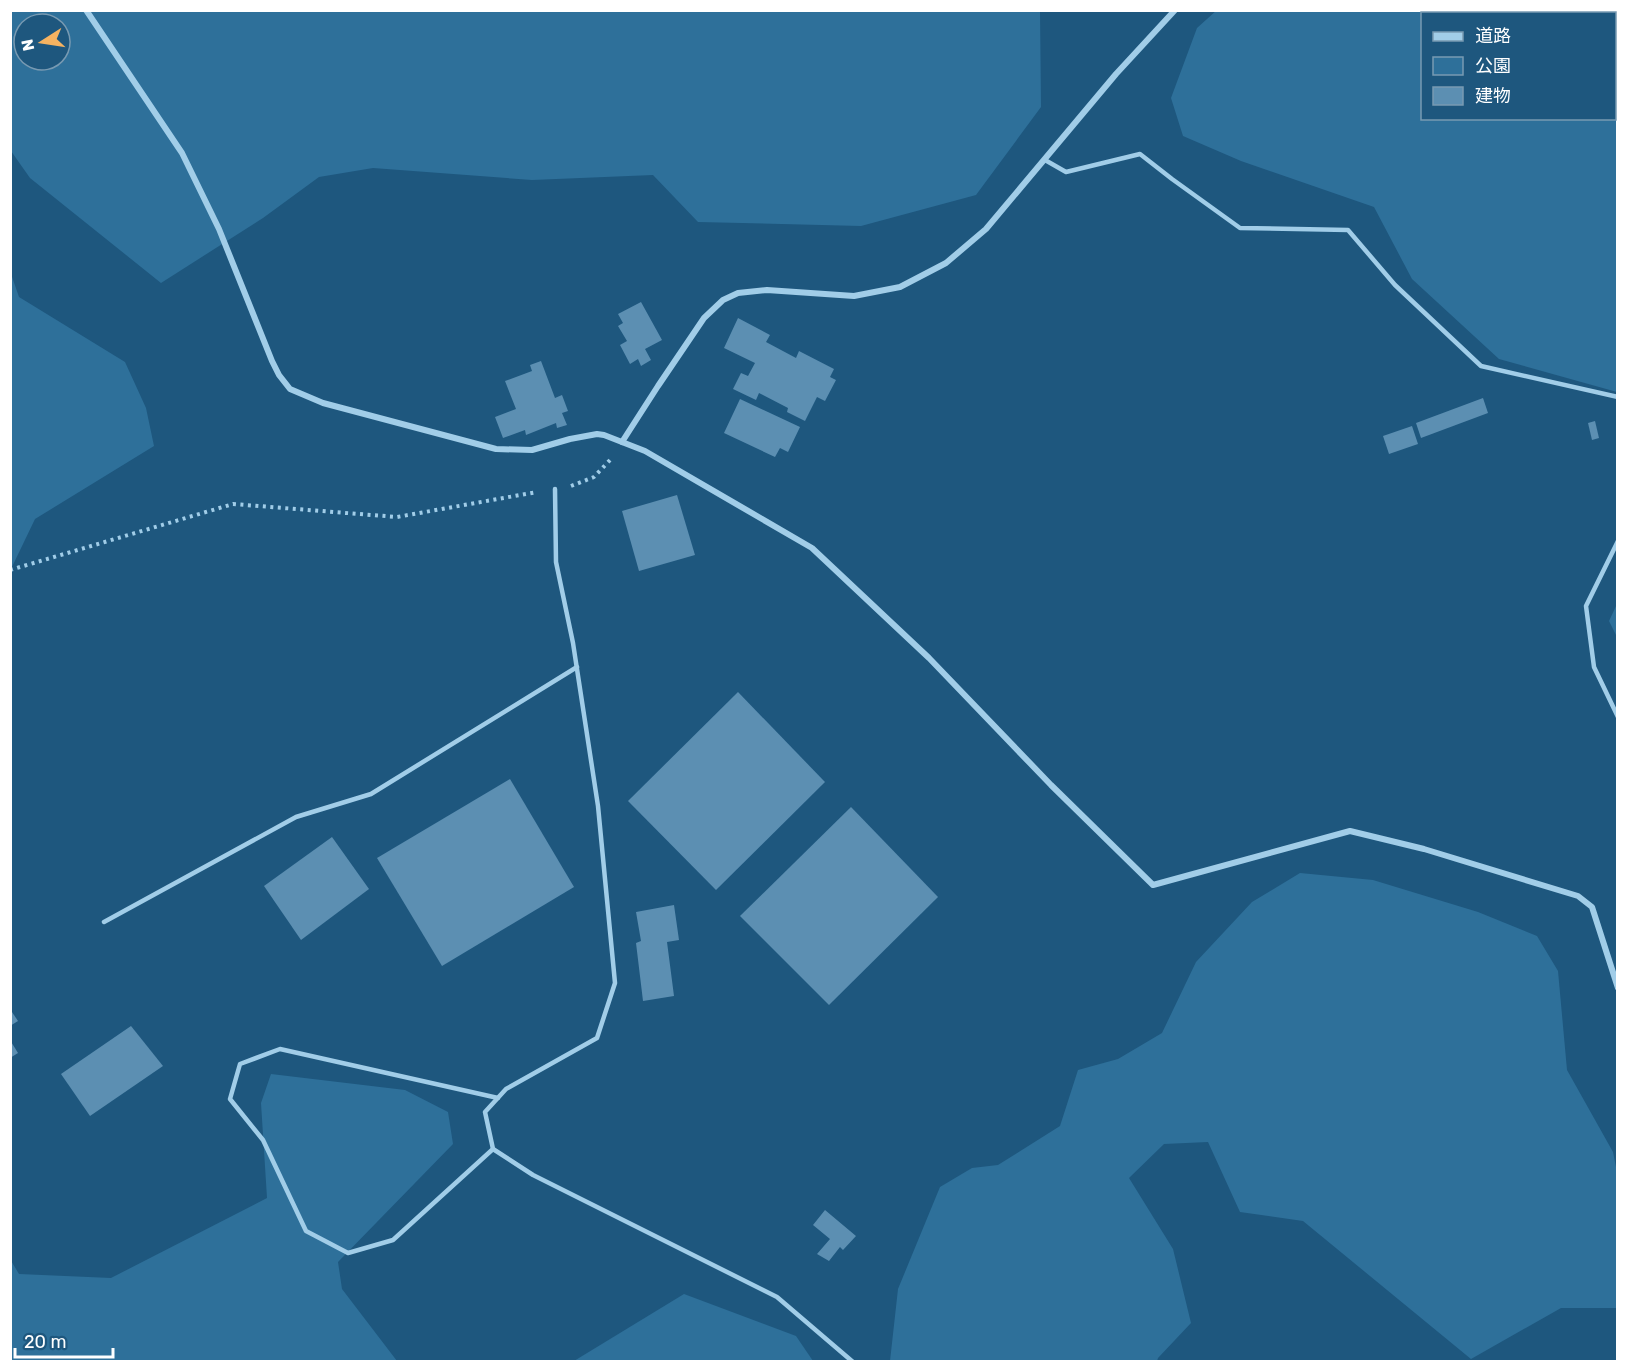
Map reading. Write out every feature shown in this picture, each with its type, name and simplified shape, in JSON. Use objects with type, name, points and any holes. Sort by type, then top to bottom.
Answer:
[{"type":"street","points":[[86,10],[182,153],[219,229],[272,361],[290,389],[323,403],[496,449],[532,450],[597,434],[645,450],[812,548],[929,658],[1051,785],[1153,885],[1350,831],[1424,849],[1578,896],[1593,907],[1617,987]]},
{"type":"street","points":[[622,442],[704,318],[723,300],[738,293],[767,290],[854,296],[900,287],[946,263],[986,229],[1116,74],[1175,10]]},
{"type":"lane","points":[[1045,160],[1066,172],[1140,154],[1240,228],[1348,230],[1395,285],[1481,366],[1617,397]]},
{"type":"lane","points":[[555,489],[556,562],[577,667],[598,806],[615,983],[597,1038],[506,1089],[485,1112],[493,1149],[533,1175],[777,1297],[854,1362]]},
{"type":"lane","points":[[1617,541],[1586,606],[1594,667],[1617,717]]},
{"type":"lane","points":[[104,922],[296,817],[372,794],[577,667]]},
{"type":"lane","points":[[493,1149],[393,1240],[348,1253],[306,1231],[264,1140],[230,1099],[240,1064],[280,1049],[498,1098]]},
{"type":"path","points":[[10,570],[232,504],[397,517],[575,485],[594,477],[610,461],[622,442]]},
{"type":"green space","points":[[1217,10],[1617,11],[1617,392],[1499,359],[1412,279],[1374,207],[1241,161],[1183,136],[1171,98],[1197,28]]},
{"type":"green space","points":[[10,11],[1040,11],[1041,107],[976,195],[861,226],[698,222],[653,175],[532,180],[373,168],[319,177],[263,218],[161,283],[30,178],[11,151]]},
{"type":"green space","points":[[10,271],[19,297],[125,362],[146,408],[154,446],[35,519],[11,569]]},
{"type":"green space","points":[[1617,604],[1617,637],[1609,621]]},
{"type":"green space","points":[[1300,873],[1373,880],[1478,912],[1537,936],[1558,971],[1567,1070],[1613,1152],[1617,1172],[1617,1308],[1561,1308],[1471,1359],[1303,1221],[1240,1212],[1208,1142],[1164,1144],[1129,1178],[1173,1249],[1191,1323],[1157,1361],[890,1361],[898,1289],[940,1187],[972,1168],[998,1165],[1060,1126],[1078,1070],[1118,1059],[1162,1033],[1196,962],[1252,902]]},
{"type":"green space","points":[[271,1074],[405,1090],[448,1112],[453,1144],[338,1262],[342,1289],[397,1361],[11,1361],[10,1259],[19,1274],[111,1278],[267,1198],[261,1103]]},
{"type":"green space","points":[[684,1294],[796,1336],[813,1361],[574,1361]]},
{"type":"building","points":[[641,302],[662,340],[645,349],[651,360],[641,366],[638,359],[630,364],[620,345],[627,341],[618,326],[623,323],[618,314]]},
{"type":"building","points":[[738,318],[770,335],[766,342],[796,358],[799,351],[834,369],[830,377],[836,380],[825,401],[817,397],[805,421],[787,412],[788,408],[759,393],[756,400],[733,389],[741,373],[748,376],[755,363],[724,348]]},
{"type":"building","points":[[541,361],[555,398],[562,395],[568,411],[562,413],[567,425],[557,428],[556,423],[526,435],[525,430],[503,438],[495,417],[516,409],[505,381],[532,371],[530,365]]},
{"type":"building","points":[[1483,398],[1488,413],[1421,438],[1416,423]]},
{"type":"building","points":[[740,399],[800,427],[788,452],[780,448],[775,457],[724,433]]},
{"type":"building","points":[[1595,421],[1599,438],[1592,440],[1588,423]]},
{"type":"building","points":[[1412,426],[1418,444],[1389,454],[1383,436]]},
{"type":"building","points":[[677,495],[695,555],[639,571],[622,511]]},
{"type":"building","points":[[738,692],[825,782],[716,890],[628,801]]},
{"type":"building","points":[[510,779],[574,887],[442,966],[377,858]]},
{"type":"building","points":[[851,807],[938,897],[829,1005],[740,916]]},
{"type":"building","points":[[332,837],[369,889],[301,940],[264,886]]},
{"type":"building","points":[[674,905],[679,940],[667,942],[674,996],[643,1001],[636,943],[641,941],[636,912]]},
{"type":"building","points":[[10,1009],[18,1021],[10,1026]]},
{"type":"building","points":[[131,1026],[163,1066],[90,1116],[61,1074]]},
{"type":"building","points":[[10,1040],[18,1053],[10,1058]]},
{"type":"building","points":[[825,1210],[856,1236],[843,1250],[840,1247],[829,1261],[817,1254],[830,1239],[813,1225]]}]
